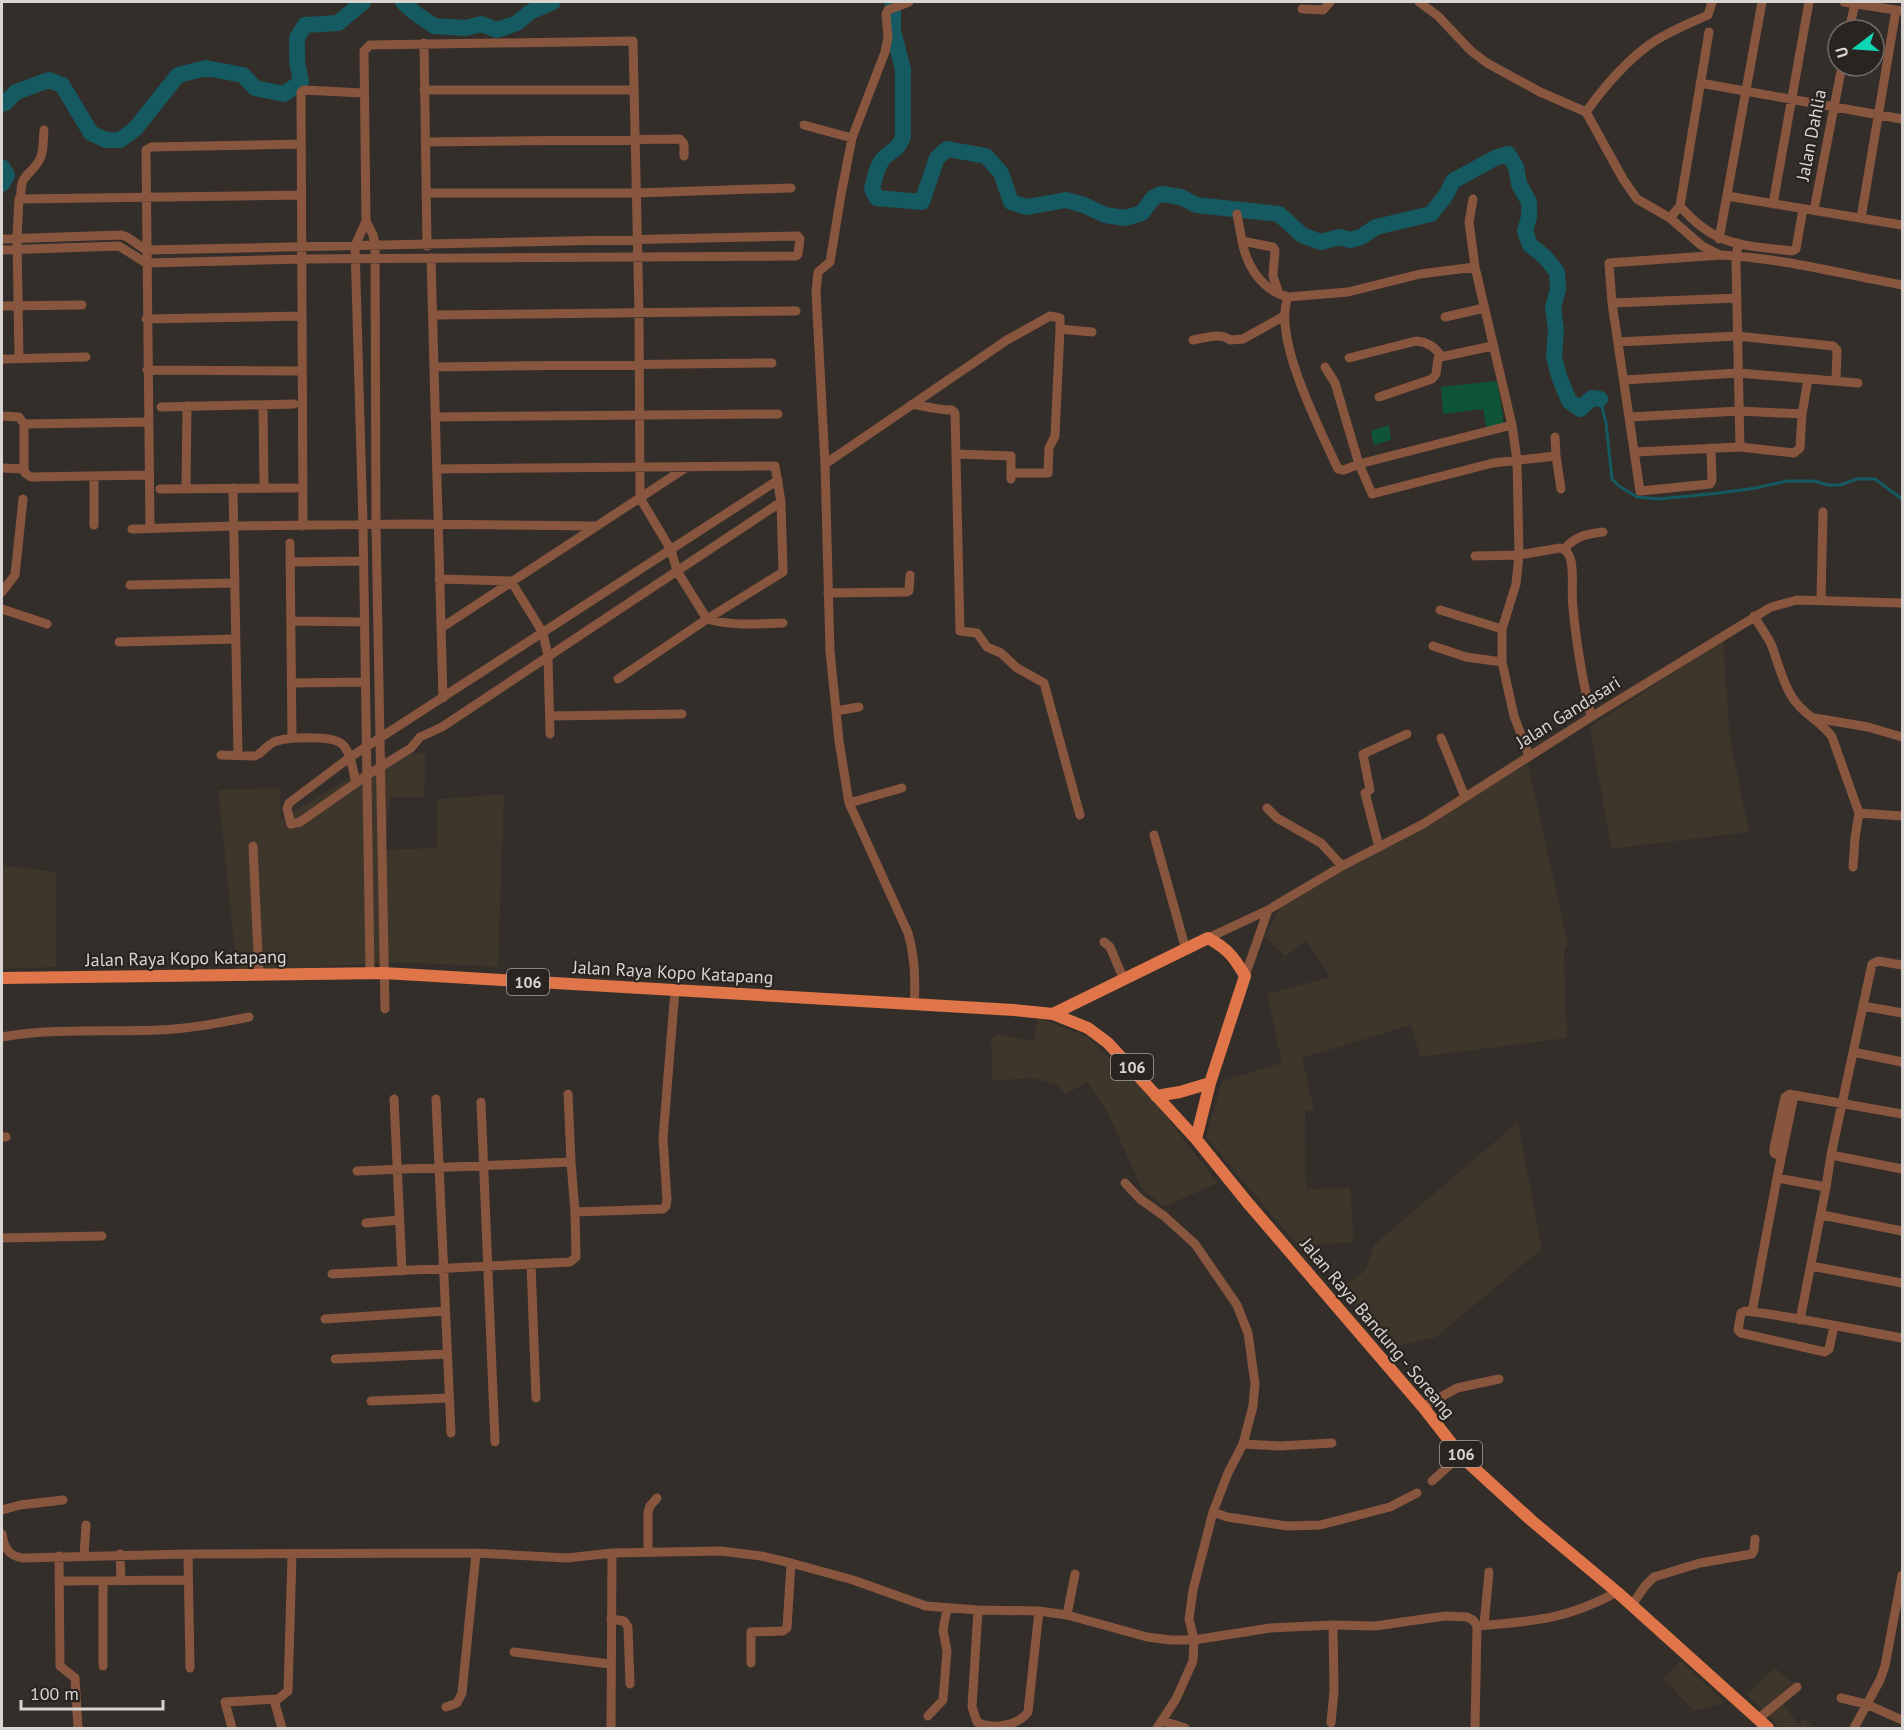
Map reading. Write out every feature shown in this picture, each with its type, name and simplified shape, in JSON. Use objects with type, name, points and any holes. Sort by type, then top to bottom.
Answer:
[{"type":"main road","points":[[1053,1014],[1208,938],[1228,951],[1245,976],[1210,1083],[1196,1139]]},
{"type":"main road","name":"Jalan Raya Kopo Katapang","points":[[2,978],[384,973],[1053,1014]]},
{"type":"main road","points":[[1078,1024],[1075,1016],[1079,1002]]},
{"type":"main road","name":"Jalan Raya Bandung - Soreang","points":[[1053,1014],[1088,1028],[1107,1043],[1196,1139],[1461,1455],[1532,1521],[1632,1605],[1768,1728]]},
{"type":"main road","points":[[1156,1096],[1210,1083]]},
{"type":"street","points":[[909,2],[886,14],[888,38],[885,52],[852,138],[830,262],[820,270],[817,276],[819,390],[825,464],[830,651],[839,741],[849,803],[908,933],[915,961],[914,1005]]},
{"type":"street","points":[[1302,9],[1324,10],[1330,2]]},
{"type":"street","points":[[1419,2],[1438,16],[1471,51],[1487,63],[1540,92],[1586,112],[1631,192],[1645,205],[1670,218],[1702,246],[1721,255]]},
{"type":"street","points":[[1586,112],[1606,85],[1634,58],[1662,37],[1708,15],[1712,2]]},
{"type":"street","points":[[1719,239],[1762,2]]},
{"type":"street","points":[[1773,204],[1809,2]]},
{"type":"street","points":[[1844,2],[1899,11],[1878,114],[1861,218]]},
{"type":"street","points":[[1854,18],[1860,3]]},
{"type":"street","points":[[1670,218],[1680,206],[1708,32]]},
{"type":"street","points":[[385,1009],[376,525],[376,278],[375,245],[366,221],[363,93],[366,47],[424,43],[633,41],[633,139],[639,313],[638,466],[640,498],[670,550],[677,571],[707,619],[738,623],[783,623]]},
{"type":"street","points":[[424,43],[428,246]]},
{"type":"street","name":"Jalan Dahlia","points":[[1814,210],[1839,78]]},
{"type":"street","points":[[1700,83],[1902,119]]},
{"type":"street","points":[[424,90],[633,90]]},
{"type":"street","points":[[303,526],[302,91],[363,93]]},
{"type":"street","points":[[804,124],[852,138]]},
{"type":"street","points":[[19,358],[18,201],[21,197],[23,178],[39,160],[44,130]]},
{"type":"street","points":[[426,142],[680,140],[684,144],[684,156]]},
{"type":"street","points":[[150,528],[145,153],[148,148],[301,144]]},
{"type":"street","points":[[426,193],[635,193],[791,188]]},
{"type":"street","points":[[21,197],[301,195]]},
{"type":"street","points":[[1727,196],[1902,225]]},
{"type":"street","points":[[1473,200],[1469,222],[1475,267],[1512,425],[1517,460],[1519,555],[1516,584],[1502,629],[1502,662],[1514,716],[1529,756]]},
{"type":"street","points":[[1680,206],[1697,224],[1719,239],[1794,250],[1803,209]]},
{"type":"street","points":[[1237,214],[1247,260],[1263,284],[1283,295],[1348,292],[1420,274],[1475,267]]},
{"type":"street","points":[[1460,217],[1469,222]]},
{"type":"street","points":[[366,221],[354,246],[363,525],[370,973]]},
{"type":"street","points":[[2,238],[121,235],[146,250],[428,246],[798,236],[800,239],[796,256],[301,259],[146,263],[118,246],[2,250]]},
{"type":"street","points":[[1242,241],[1273,247],[1275,250],[1273,276],[1283,295],[1289,352],[1338,470],[1512,425]]},
{"type":"street","points":[[1738,243],[1736,256],[1740,447]]},
{"type":"street","points":[[1711,448],[1712,480],[1710,484],[1641,492],[1639,489],[1612,303],[1609,263],[1721,255],[1736,256],[1781,261],[1902,285]]},
{"type":"street","points":[[431,258],[443,698]]},
{"type":"street","points":[[356,278],[376,278]]},
{"type":"street","points":[[1612,303],[1737,298]]},
{"type":"street","points":[[2,306],[82,305]]},
{"type":"street","points":[[1445,317],[1484,308]]},
{"type":"street","points":[[433,315],[796,311]]},
{"type":"street","points":[[147,319],[302,316]]},
{"type":"street","points":[[825,464],[1007,340],[1050,316],[1060,318],[1055,436],[1049,448],[1048,473],[1011,476],[1011,456],[957,454]]},
{"type":"street","points":[[1193,340],[1218,336],[1226,336],[1230,340],[1243,339],[1284,316]]},
{"type":"street","points":[[1060,329],[1092,332]]},
{"type":"street","points":[[1618,342],[1737,336],[1833,346],[1837,350],[1836,381]]},
{"type":"street","points":[[1349,358],[1416,341],[1425,342],[1437,349],[1441,357]]},
{"type":"street","points":[[1379,397],[1432,379],[1436,374],[1438,358],[1492,346]]},
{"type":"street","points":[[2,359],[86,357]]},
{"type":"street","points":[[434,366],[772,363]]},
{"type":"street","points":[[1325,367],[1335,383],[1369,492],[1374,494],[1493,463],[1556,456]]},
{"type":"street","points":[[147,370],[302,371]]},
{"type":"street","points":[[1624,380],[1738,373],[1858,382]]},
{"type":"street","points":[[1635,452],[1740,447],[1794,453],[1800,448],[1802,414],[1808,379]]},
{"type":"street","points":[[161,407],[294,404]]},
{"type":"street","points":[[912,404],[935,410],[954,411],[957,454],[960,631],[977,633],[987,647],[1001,653],[1017,668],[1044,683],[1080,815]]},
{"type":"street","points":[[263,405],[264,488]]},
{"type":"street","points":[[186,488],[187,406]]},
{"type":"street","points":[[1630,417],[1739,411],[1802,414]]},
{"type":"street","points":[[435,417],[778,414]]},
{"type":"street","points":[[2,416],[19,417],[24,424],[24,469],[25,473],[31,477],[148,476]]},
{"type":"street","points":[[24,424],[148,422]]},
{"type":"street","points":[[1555,437],[1561,489]]},
{"type":"street","points":[[436,469],[773,466],[778,480],[781,502],[783,572],[707,619],[618,679]]},
{"type":"street","points":[[441,628],[687,467]]},
{"type":"street","points":[[2,468],[24,469]]},
{"type":"street","points":[[94,476],[94,525]]},
{"type":"street","points":[[778,480],[349,758],[289,803],[287,809],[289,822],[292,825],[297,824],[411,748],[420,737],[442,727],[781,502]]},
{"type":"street","points":[[233,488],[238,755]]},
{"type":"street","points":[[160,489],[296,488]]},
{"type":"street","points":[[2,592],[15,575],[22,499]]},
{"type":"street","points":[[1821,599],[1823,512]]},
{"type":"street","points":[[132,530],[234,526],[438,524],[595,526]]},
{"type":"street","points":[[1475,556],[1519,555],[1564,549],[1573,539],[1603,532]]},
{"type":"street","points":[[290,543],[292,738]]},
{"type":"street","points":[[1564,549],[1568,553],[1571,564],[1572,605],[1576,636],[1591,717]]},
{"type":"street","points":[[290,562],[363,561]]},
{"type":"street","points":[[828,593],[906,592],[909,591],[910,575]]},
{"type":"street","points":[[439,579],[511,581]]},
{"type":"street","points":[[511,581],[543,633],[548,656],[550,734]]},
{"type":"street","points":[[130,585],[234,583]]},
{"type":"street","name":"Jalan Gandasari","points":[[1208,938],[1268,910],[1342,866],[1423,824],[1754,616],[1785,602],[1821,599],[1902,603]]},
{"type":"street","points":[[2,609],[47,624]]},
{"type":"street","points":[[1440,610],[1502,629]]},
{"type":"street","points":[[1754,616],[1770,643],[1792,697],[1826,728],[1835,744],[1859,813],[1853,867]]},
{"type":"street","points":[[291,621],[364,622]]},
{"type":"street","points":[[119,642],[236,639]]},
{"type":"street","points":[[1433,646],[1466,657],[1502,662]]},
{"type":"street","points":[[292,683],[364,682]]},
{"type":"street","points":[[836,711],[859,706]]},
{"type":"street","points":[[550,716],[682,714]]},
{"type":"street","points":[[1813,718],[1868,727],[1902,737]]},
{"type":"street","points":[[1379,847],[1365,793],[1370,790],[1363,754],[1407,734]]},
{"type":"street","points":[[221,755],[257,755],[272,743],[292,738],[321,738],[340,742],[346,748],[356,783]]},
{"type":"street","points":[[1441,738],[1465,797]]},
{"type":"street","points":[[849,803],[902,788]]},
{"type":"street","points":[[1267,808],[1277,818],[1321,843],[1342,866]]},
{"type":"street","points":[[1859,813],[1902,816]]},
{"type":"street","points":[[1154,835],[1186,950]]},
{"type":"street","points":[[253,846],[259,975]]},
{"type":"street","points":[[1245,976],[1268,910]]},
{"type":"street","points":[[1104,942],[1110,947],[1124,980]]},
{"type":"street","points":[[1800,1320],[1822,1215],[1831,1155],[1872,964],[1878,961],[1902,965]]},
{"type":"street","points":[[575,1212],[663,1209],[666,1206],[663,1138],[675,990]]},
{"type":"street","points":[[1863,1006],[1902,1013]]},
{"type":"street","points":[[2,1037],[62,1030],[192,1028],[249,1017]]},
{"type":"street","points":[[1853,1052],[1902,1062]]},
{"type":"street","points":[[333,1274],[574,1260],[576,1257],[575,1212],[568,1094]]},
{"type":"street","points":[[1752,1312],[1778,1178],[1781,1157],[1774,1153],[1774,1148],[1785,1097],[1790,1094],[1902,1114]]},
{"type":"street","points":[[394,1099],[402,1271]]},
{"type":"street","points":[[436,1099],[451,1433]]},
{"type":"street","points":[[481,1102],[495,1442]]},
{"type":"street","points":[[1831,1155],[1902,1169]]},
{"type":"street","points":[[357,1171],[571,1162]]},
{"type":"street","points":[[1778,1178],[1826,1187]]},
{"type":"street","points":[[1125,1183],[1140,1199],[1164,1216],[1195,1244],[1237,1305],[1244,1319],[1254,1374],[1255,1393],[1248,1445],[1228,1473],[1220,1515],[1190,1604],[1189,1618],[1198,1639],[1193,1661],[1165,1724],[1185,1728]]},
{"type":"street","points":[[1822,1215],[1902,1230]]},
{"type":"street","points":[[366,1223],[399,1220]]},
{"type":"street","points":[[2,1238],[102,1236]]},
{"type":"street","points":[[531,1264],[536,1398]]},
{"type":"street","points":[[1811,1266],[1902,1283]]},
{"type":"street","points":[[325,1319],[445,1311]]},
{"type":"street","points":[[1834,1326],[1828,1349],[1825,1352],[1741,1334],[1738,1330],[1741,1313],[1745,1311],[1800,1320],[1834,1326],[1902,1338]]},
{"type":"street","points":[[335,1359],[447,1354]]},
{"type":"street","points":[[1423,1407],[1457,1388],[1499,1379]]},
{"type":"street","points":[[371,1401],[449,1398]]},
{"type":"street","points":[[1248,1445],[1332,1443]]},
{"type":"street","points":[[1432,1480],[1461,1455]]},
{"type":"street","points":[[1220,1515],[1287,1526],[1320,1525],[1390,1507],[1417,1493]]},
{"type":"street","points":[[648,1552],[648,1512],[657,1498]]},
{"type":"street","points":[[2,1510],[20,1505],[63,1500]]},
{"type":"street","points":[[84,1555],[86,1525]]},
{"type":"street","points":[[2,1533],[8,1552],[16,1557],[120,1554],[476,1553],[567,1558],[612,1553],[721,1551],[761,1556],[791,1563],[853,1580],[908,1601],[947,1609],[1039,1611],[1067,1615],[1147,1637],[1172,1640],[1198,1639],[1270,1628],[1332,1625],[1375,1626],[1459,1615],[1471,1618],[1481,1625],[1531,1621],[1557,1617],[1592,1606],[1617,1592]]},
{"type":"street","points":[[1632,1605],[1654,1577],[1700,1563],[1752,1554],[1755,1539]]},
{"type":"street","points":[[446,1707],[457,1703],[462,1693],[476,1553]]},
{"type":"street","points":[[611,1728],[612,1553]]},
{"type":"street","points":[[120,1554],[121,1580]]},
{"type":"street","points":[[188,1554],[190,1668]]},
{"type":"street","points":[[232,1728],[225,1702],[274,1700],[288,1691],[292,1555]]},
{"type":"street","points":[[59,1556],[60,1666],[75,1678],[78,1728]]},
{"type":"street","points":[[751,1663],[752,1632],[783,1631],[787,1628],[791,1563]]},
{"type":"street","points":[[1475,1728],[1481,1625],[1489,1572]]},
{"type":"street","points":[[1067,1615],[1075,1574]]},
{"type":"street","points":[[1854,1728],[1885,1666],[1902,1575]]},
{"type":"street","points":[[60,1581],[188,1580]]},
{"type":"street","points":[[103,1581],[103,1666]]},
{"type":"street","points":[[928,1716],[943,1700],[947,1652],[943,1630],[947,1609]]},
{"type":"street","points":[[978,1610],[972,1707],[977,1722],[984,1726],[1018,1721],[1028,1712],[1039,1611]]},
{"type":"street","points":[[611,1619],[627,1624],[630,1684]]},
{"type":"street","points":[[1331,1723],[1334,1691],[1332,1625]]},
{"type":"street","points":[[514,1652],[610,1664]]},
{"type":"street","points":[[1759,1718],[1797,1687]]},
{"type":"street","points":[[1841,1698],[1866,1704],[1902,1720]]},
{"type":"street","points":[[274,1700],[282,1728]]},
{"type":"shaded area","points":[[1723,640],[1730,738],[1749,832],[1611,849],[1590,727]]},
{"type":"shaded area","points":[[426,753],[424,798],[391,797],[384,850],[437,848],[438,799],[504,794],[498,967],[397,962],[237,972],[218,790],[280,788],[281,819],[386,756]]},
{"type":"shaded area","points":[[1528,764],[1568,944],[1564,952],[1567,1038],[1420,1057],[1411,1025],[1302,1058],[1314,1110],[1305,1111],[1306,1189],[1350,1188],[1354,1242],[1298,1246],[1206,1137],[1222,1081],[1282,1063],[1267,994],[1330,977],[1306,941],[1285,956],[1265,937],[1281,905]]},
{"type":"shaded area","points":[[2,865],[56,872],[56,967],[2,969]]},
{"type":"shaded area","points":[[1038,1018],[1086,1036],[1150,1096],[1218,1183],[1163,1207],[1141,1187],[1108,1113],[1087,1082],[1066,1094],[1056,1085],[1032,1078],[992,1081],[991,1039],[998,1034],[1033,1041]]},
{"type":"shaded area","points":[[1518,1122],[1542,1249],[1436,1337],[1387,1349],[1340,1288],[1365,1271],[1374,1245]]},
{"type":"shaded area","points":[[1681,1661],[1725,1703],[1694,1711],[1663,1678]]},
{"type":"shaded area","points":[[1775,1668],[1796,1685],[1780,1699],[1798,1724],[1804,1719],[1816,1728],[1779,1728],[1747,1694]]},
{"type":"green space","points":[[1497,381],[1504,424],[1487,431],[1483,409],[1443,414],[1441,387]]},
{"type":"green space","points":[[1389,425],[1391,440],[1374,445],[1371,431]]},
{"type":"waterway","points":[[2,104],[16,92],[49,80],[62,85],[91,133],[106,140],[120,140],[135,129],[178,75],[206,68],[243,75],[255,88],[284,94],[301,82],[297,62],[297,38],[305,25],[338,23],[363,2]]},
{"type":"waterway","points":[[403,2],[434,26],[466,28],[481,24],[497,30],[517,23],[530,12],[553,2]]},
{"type":"waterway","points":[[893,2],[893,31],[903,69],[903,137],[895,149],[881,161],[877,169],[872,189],[877,198],[922,202],[937,158],[947,149],[986,156],[1001,173],[1011,202],[1027,207],[1066,200],[1105,215],[1125,218],[1142,213],[1153,198],[1161,194],[1181,197],[1196,205],[1279,214],[1302,235],[1321,242],[1339,237],[1350,240],[1361,237],[1376,227],[1431,214],[1446,195],[1453,181],[1495,158],[1508,154],[1516,167],[1519,184],[1529,202],[1529,217],[1525,231],[1530,245],[1545,257],[1557,272],[1558,289],[1553,308],[1556,330],[1554,357],[1559,376],[1569,401],[1580,409],[1592,398],[1600,399]]},
{"type":"waterway","points":[[2,167],[7,175],[2,184]]},
{"type":"waterway","points":[[1600,399],[1606,423],[1612,479],[1637,497],[1659,499],[1719,493],[1787,481],[1814,481],[1828,485],[1840,485],[1857,479],[1875,479],[1902,499]]}]
